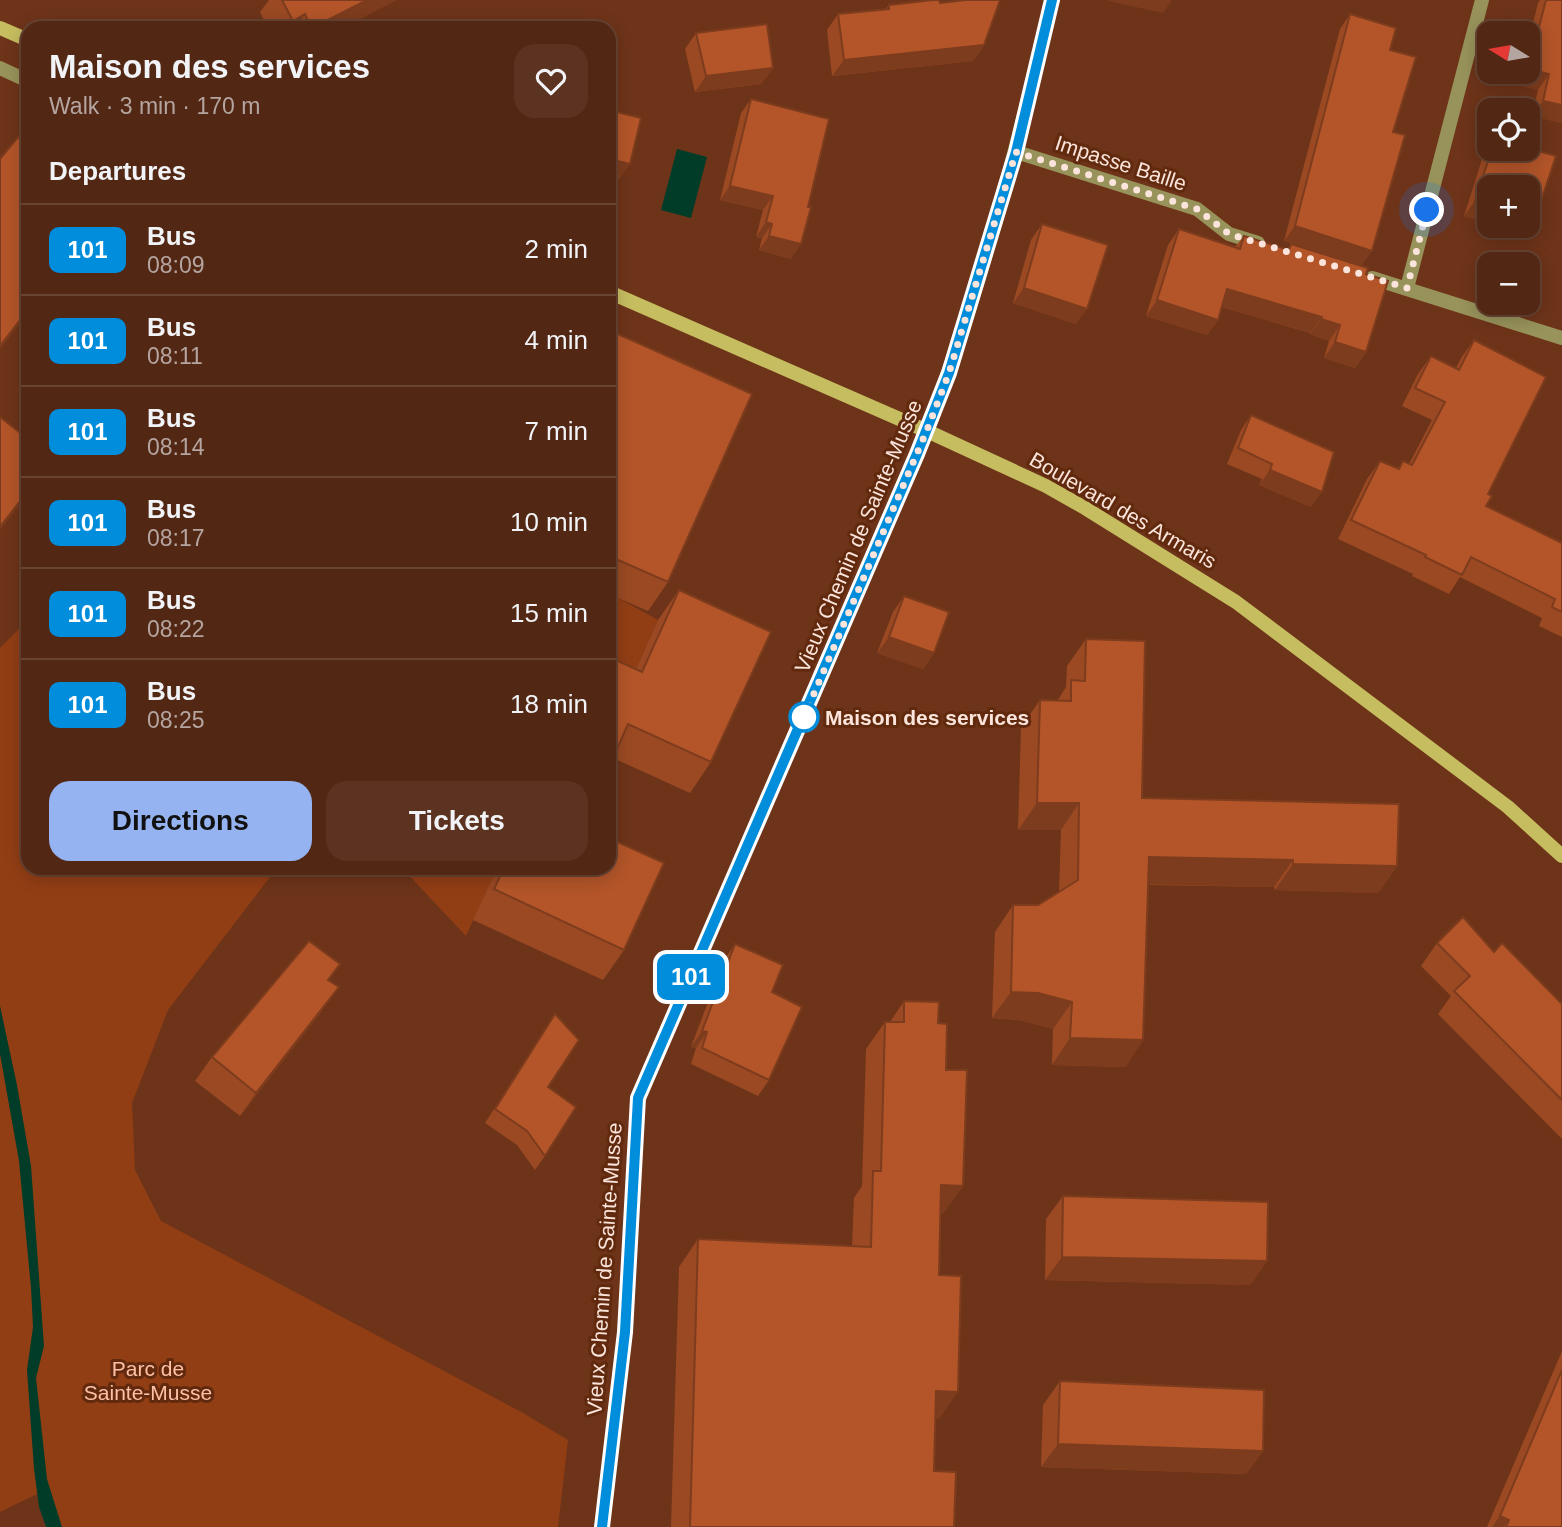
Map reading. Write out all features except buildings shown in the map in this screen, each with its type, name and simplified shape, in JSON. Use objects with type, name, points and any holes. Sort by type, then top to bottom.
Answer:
[{"type":"main road","points":[[0,28],[21,37]]},
{"type":"main road","name":"Boulevard des Armaris","points":[[616,295],[927,430],[1046,486],[1237,602],[1508,807],[1562,856]]},
{"type":"street","name":"Vieux Chemin de Sainte-Musse","points":[[602,1527],[625,1332],[638,1098],[927,430],[949,373],[1016,152],[1052,0]]},
{"type":"street","points":[[1407,288],[1482,0]]},
{"type":"street","points":[[0,68],[21,77]]},
{"type":"street","name":"Impasse Baille","points":[[1016,152],[1197,209],[1229,234],[1267,246]]},
{"type":"street","points":[[1356,273],[1562,338]]},
{"type":"green space","points":[[616,597],[658,620],[621,702],[616,700]]},
{"type":"green space","name":"Parc de Sainte-Musse","points":[[21,627],[21,875],[272,875],[168,1010],[132,1103],[135,1170],[161,1221],[523,1413],[568,1440],[558,1527],[46,1527],[37,1494],[0,1512],[0,648]]},
{"type":"green space","points":[[409,875],[494,875],[466,936]]},
{"type":"shaded area","points":[[677,149],[707,157],[691,218],[661,210]]},
{"type":"shaded area","points":[[0,1006],[31,1166],[44,1346],[36,1378],[47,1479],[62,1527],[46,1527],[39,1507],[34,1469],[27,1370],[33,1327],[31,1288],[19,1161],[0,1054]]},
{"type":"bus line","name":"101","points":[[602,1527],[625,1332],[638,1098],[917,454],[949,373],[1016,152],[1052,0]]},
{"type":"place","name":"Maison des services","points":[[804,717]]},
{"type":"route","points":[[804,717],[949,373],[1016,152],[1197,209],[1229,234],[1407,288],[1427,210]]}]
